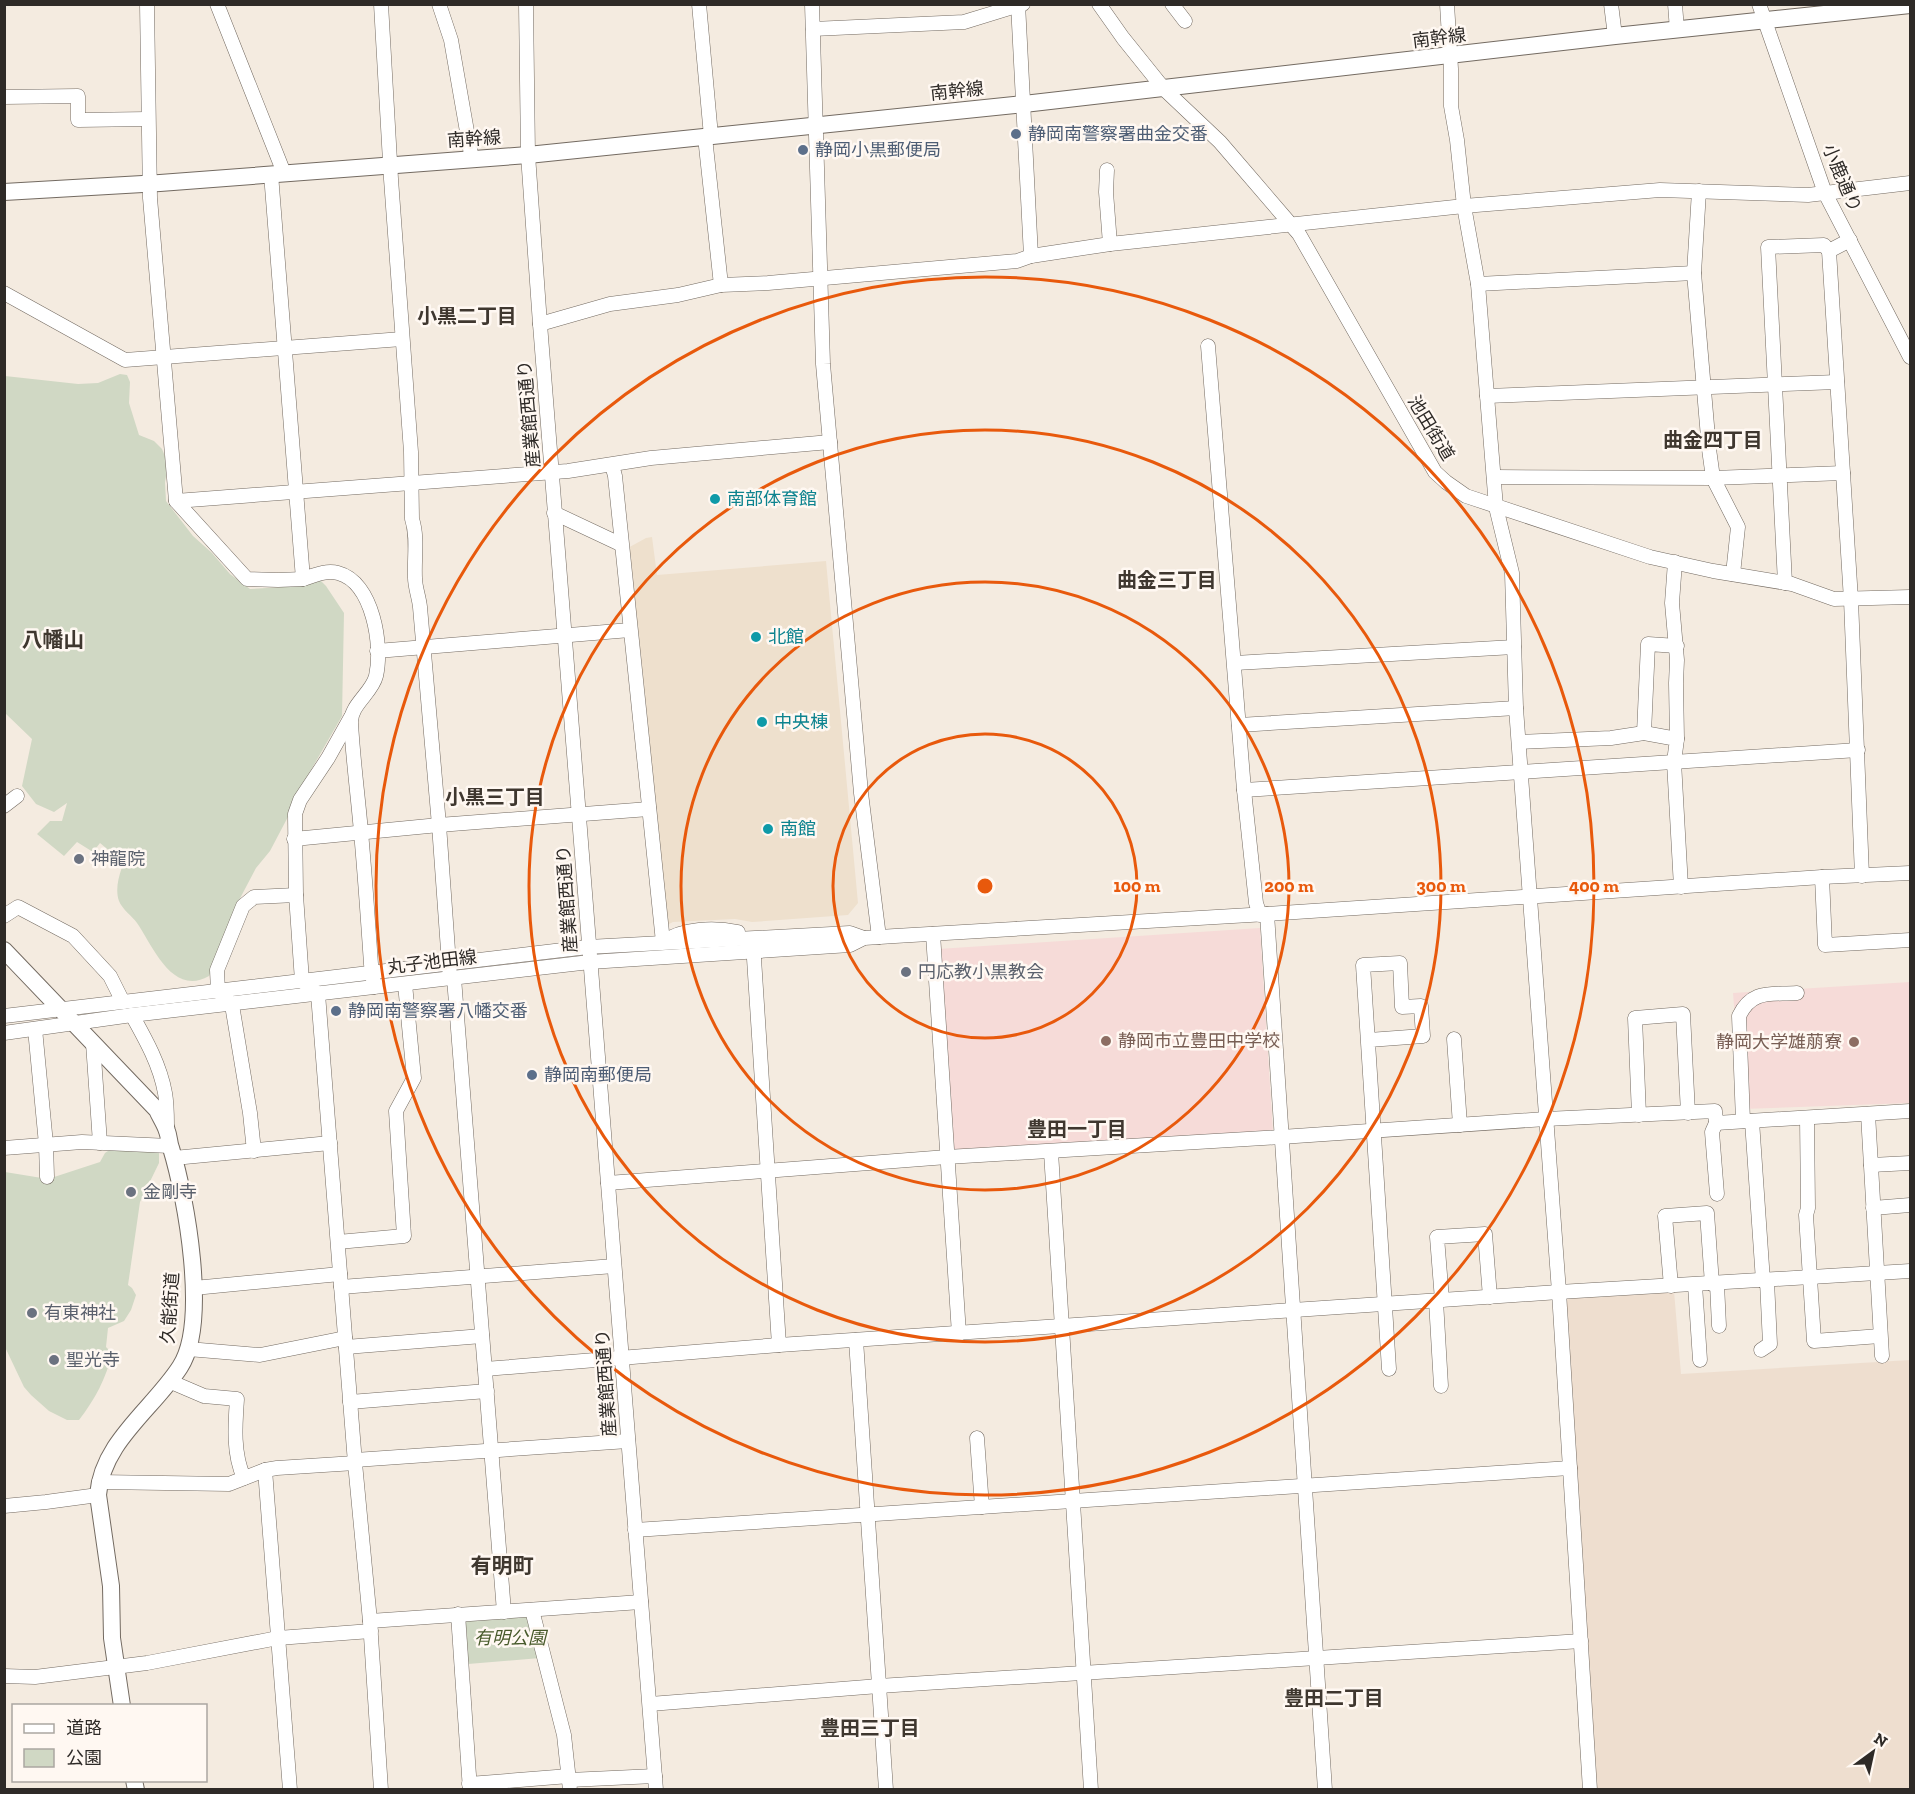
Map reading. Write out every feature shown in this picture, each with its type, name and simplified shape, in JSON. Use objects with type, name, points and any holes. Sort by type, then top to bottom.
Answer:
[{"type":"main road","name":"南幹線","points":[[4,192],[150,184],[528,155],[1164,89],[1615,36],[1911,5]]},
{"type":"main road","name":"久能街道","points":[[4,950],[157,1110],[171,1145],[186,1207],[194,1288],[189,1349],[182,1365],[109,1456],[99,1488]]},
{"type":"main road","points":[[99,1488],[111,1586],[112,1638],[122,1704]]},
{"type":"street","points":[[147,4],[150,184],[176,501],[247,579],[303,579],[326,572],[345,575],[365,593],[374,621],[377,651],[376,678],[300,800],[295,814],[294,839],[302,981],[318,994],[370,1626],[381,1790]]},
{"type":"street","points":[[217,4],[278,174],[284,348],[303,579]]},
{"type":"street","points":[[381,4],[411,452],[415,582],[420,607],[448,959],[452,978],[478,1276],[504,1612]]},
{"type":"street","name":"産業館西通り","points":[[526,4],[528,155],[540,324],[656,1783]]},
{"type":"street","points":[[699,4],[721,285]]},
{"type":"street","points":[[812,4],[823,364],[861,793],[879,937]]},
{"type":"street","name":"池田街道","points":[[1099,4],[1164,89],[1220,142],[1292,223],[1435,472],[1458,491],[1496,507],[1650,557],[1785,583],[1834,599],[1911,597]]},
{"type":"street","points":[[1172,4],[1185,21]]},
{"type":"street","points":[[1447,4],[1451,106],[1464,206],[1478,284],[1496,507],[1512,573],[1520,771],[1559,1292],[1590,1790]]},
{"type":"street","points":[[1611,4],[1615,36]]},
{"type":"street","points":[[1675,4],[1677,30]]},
{"type":"street","name":"小鹿通り","points":[[1759,4],[1763,21],[1825,193],[1911,357]]},
{"type":"street","points":[[440,5],[451,40],[472,159]]},
{"type":"street","points":[[813,29],[964,22],[1020,5],[1031,256]]},
{"type":"street","points":[[4,97],[78,96],[78,120],[148,119]]},
{"type":"street","points":[[1107,170],[1106,192],[1110,244]]},
{"type":"street","points":[[540,324],[610,304],[678,295],[721,285],[1017,261],[1031,256],[1110,244],[1292,223],[1660,190],[1790,195],[1911,183]]},
{"type":"street","points":[[1699,191],[1694,273],[1704,388],[1713,478],[1738,527],[1733,574]]},
{"type":"street","points":[[1829,251],[1850,240]]},
{"type":"street","points":[[1785,583],[1768,247],[1824,244],[1829,251],[1838,382],[1851,600],[1862,876]]},
{"type":"street","points":[[1478,284],[1694,273]]},
{"type":"street","points":[[4,293],[124,360],[402,339]]},
{"type":"street","points":[[1208,346],[1244,790],[1256,903],[1263,915],[1281,1137],[1325,1790]]},
{"type":"street","points":[[1487,396],[1838,382]]},
{"type":"street","points":[[176,501],[552,472],[651,458],[830,442]]},
{"type":"street","points":[[612,465],[615,476],[620,544],[663,942],[678,932],[708,930],[733,931],[768,938]]},
{"type":"street","points":[[1494,477],[1713,478],[1843,473]]},
{"type":"street","points":[[554,513],[620,544]]},
{"type":"street","points":[[1674,562],[1672,603],[1677,646],[1677,739],[1674,762],[1681,887]]},
{"type":"street","points":[[377,651],[630,630]]},
{"type":"street","points":[[1644,733],[1648,644],[1677,646]]},
{"type":"street","points":[[1235,663],[1514,647]]},
{"type":"street","points":[[1239,725],[1516,708]]},
{"type":"street","points":[[351,717],[374,987]]},
{"type":"street","points":[[1519,742],[1611,738],[1644,733],[1677,739]]},
{"type":"street","points":[[1244,790],[1858,750]]},
{"type":"street","points":[[4,806],[17,796]]},
{"type":"street","points":[[294,839],[649,809]]},
{"type":"street","name":"丸子池田線","points":[[4,1016],[302,981],[448,959],[588,947],[663,942],[850,945],[864,938],[1911,873]]},
{"type":"street","points":[[1822,877],[1826,945],[1911,940]]},
{"type":"street","points":[[254,1151],[232,1005],[218,991],[217,970],[243,906],[254,897],[296,895]]},
{"type":"street","points":[[4,916],[18,907],[73,936],[110,976],[123,1002]]},
{"type":"street","name":"丸子池田線","points":[[4,1033],[132,1015],[753,945],[768,938],[850,933],[864,938]]},
{"type":"street","points":[[933,934],[959,1334]]},
{"type":"street","points":[[753,945],[778,1345]]},
{"type":"street","points":[[1369,1040],[1423,1036],[1421,1006],[1402,1007],[1400,963],[1363,965],[1389,1369]]},
{"type":"street","points":[[338,1242],[404,1236],[396,1111],[414,1078],[405,984]]},
{"type":"street","points":[[1761,1350],[1770,1344],[1739,1016],[1744,1004],[1754,996],[1797,993]]},
{"type":"street","points":[[1639,1115],[1635,1018],[1683,1014],[1688,1113]]},
{"type":"street","points":[[132,1015],[159,1069],[165,1094],[171,1145]]},
{"type":"street","points":[[35,1029],[47,1177]]},
{"type":"street","points":[[1454,1039],[1460,1125]]},
{"type":"street","points":[[93,1043],[100,1143]]},
{"type":"street","points":[[608,1183],[947,1157],[1546,1119],[1715,1111],[1716,1123],[1712,1132],[1717,1194]]},
{"type":"street","points":[[1716,1123],[1911,1111]]},
{"type":"street","points":[[1868,1114],[1882,1356]]},
{"type":"street","points":[[1807,1118],[1808,1208],[1806,1215],[1814,1341],[1880,1336]]},
{"type":"street","points":[[4,1148],[46,1144],[100,1143],[254,1151],[330,1143]]},
{"type":"street","points":[[1051,1152],[1091,1790]]},
{"type":"street","points":[[1871,1165],[1911,1163]]},
{"type":"street","points":[[1873,1208],[1911,1205]]},
{"type":"street","points":[[1671,1286],[1665,1216],[1707,1213],[1719,1326]]},
{"type":"street","points":[[1441,1386],[1437,1237],[1485,1234],[1490,1297]]},
{"type":"street","points":[[194,1288],[478,1276],[614,1266]]},
{"type":"street","points":[[485,1369],[778,1345],[1559,1292],[1911,1271]]},
{"type":"street","points":[[1695,1285],[1700,1360]]},
{"type":"street","points":[[189,1349],[260,1355],[345,1342],[482,1336]]},
{"type":"street","points":[[856,1340],[886,1790]]},
{"type":"street","points":[[170,1381],[204,1396],[237,1400],[235,1435],[239,1468],[244,1478]]},
{"type":"street","points":[[350,1402],[487,1391]]},
{"type":"street","points":[[977,1438],[982,1507]]},
{"type":"street","points":[[4,1506],[99,1488],[229,1484],[265,1470],[355,1461],[628,1441]]},
{"type":"street","points":[[636,1530],[1570,1468]]},
{"type":"street","points":[[265,1470],[290,1790]]},
{"type":"street","points":[[4,1676],[35,1677],[185,1658],[278,1638],[458,1614],[641,1602]]},
{"type":"street","points":[[532,1610],[564,1735],[569,1782]]},
{"type":"street","points":[[458,1614],[469,1787],[569,1782],[656,1783]]},
{"type":"street","points":[[650,1704],[879,1686],[1581,1641]]},
{"type":"shaded area","points":[[652,537],[657,575],[826,561],[858,903],[848,915],[752,922],[735,919],[673,922],[665,926],[626,549]]},
{"type":"shaded area","name":"静岡市立豊田中学校","points":[[1260,928],[1273,1133],[952,1154],[938,949]]},
{"type":"shaded area","name":"静岡大学雄萠寮","points":[[1910,982],[1910,1103],[1742,1109],[1733,993]]},
{"type":"shaded area","points":[[1674,1291],[1681,1374],[1910,1360],[1910,1789],[1591,1789],[1558,1298]]},
{"type":"green space","points":[[120,374],[127,375],[130,382],[129,403],[139,435],[154,441],[162,449],[168,464],[165,482],[166,501],[193,536],[230,574],[250,589],[299,586],[318,578],[344,613],[342,716],[296,796],[290,813],[270,851],[256,868],[236,906],[209,976],[196,981],[184,980],[174,975],[165,966],[137,923],[120,904],[118,881],[129,847],[118,858],[100,843],[93,852],[77,842],[64,856],[37,834],[50,821],[62,821],[67,803],[54,812],[36,804],[22,786],[32,739],[5,713],[5,376],[78,384],[98,383]]},
{"type":"green space","points":[[111,1149],[159,1153],[159,1163],[140,1202],[128,1285],[136,1295],[131,1310],[124,1321],[108,1328],[106,1347],[112,1353],[107,1371],[95,1396],[79,1420],[67,1420],[49,1411],[24,1387],[5,1347],[5,1172],[48,1179],[100,1162],[105,1153]]},
{"type":"green space","name":"有明公園","points":[[530,1615],[540,1658],[468,1664],[464,1619]]},
{"type":"place","name":"静岡南警察署曲金交番","points":[[1016,134]]},
{"type":"place","name":"静岡小黒郵便局","points":[[803,150]]},
{"type":"place","name":"南部体育館","points":[[715,499]]},
{"type":"place","name":"北館","points":[[756,637]]},
{"type":"place","name":"中央棟","points":[[762,722]]},
{"type":"place","name":"南館","points":[[768,829]]},
{"type":"place","name":"神龍院","points":[[79,859]]},
{"type":"place","name":"円応教小黒教会","points":[[906,972]]},
{"type":"place","name":"静岡南警察署八幡交番","points":[[336,1011]]},
{"type":"place","name":"静岡市立豊田中学校","points":[[1106,1041]]},
{"type":"place","name":"静岡大学雄萠寮","points":[[1854,1042]]},
{"type":"place","name":"静岡南郵便局","points":[[532,1075]]},
{"type":"place","name":"金剛寺","points":[[131,1192]]},
{"type":"place","name":"有東神社","points":[[32,1313]]},
{"type":"place","name":"聖光寺","points":[[54,1360]]},
{"type":"district","name":"小黒二丁目","points":[[467,316]]},
{"type":"district","name":"曲金四丁目","points":[[1713,440]]},
{"type":"district","name":"曲金三丁目","points":[[1167,580]]},
{"type":"district","name":"八幡山","points":[[53,639]]},
{"type":"district","name":"小黒三丁目","points":[[495,797]]},
{"type":"district","name":"豊田一丁目","points":[[1077,1129]]},
{"type":"district","name":"有明町","points":[[502,1565]]},
{"type":"district","name":"豊田二丁目","points":[[1334,1698]]},
{"type":"district","name":"豊田三丁目","points":[[870,1728]]}]
